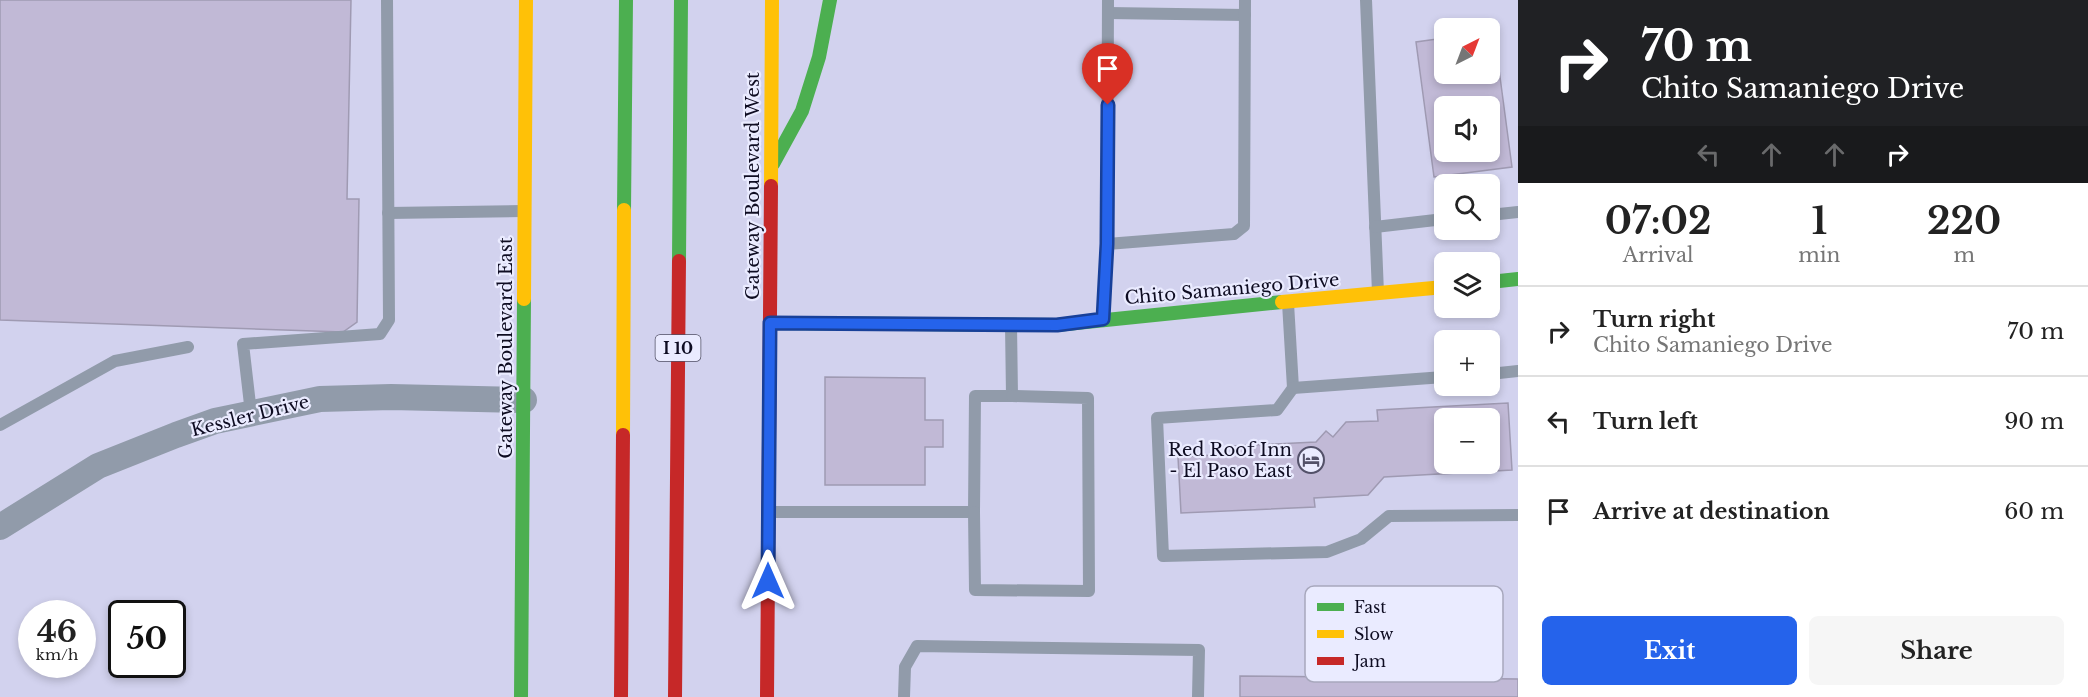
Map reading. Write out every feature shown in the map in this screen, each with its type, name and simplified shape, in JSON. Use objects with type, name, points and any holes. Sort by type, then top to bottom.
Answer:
[{"type":"main road","name":"Gateway Boulevard East","points":[[521,697],[526,0]]},
{"type":"main road","points":[[621,697],[626,0]]},
{"type":"main road","name":"I 10","points":[[675,697],[681,0]]},
{"type":"main road","name":"Gateway Boulevard West","points":[[767,697],[772,0]]},
{"type":"main road","points":[[771,168],[802,111],[819,57],[830,0]]},
{"type":"main road","points":[[1500,281],[1518,279]]},
{"type":"main road","name":"Chito Samaniego Drive","points":[[770,323],[1057,325],[1434,288]]},
{"type":"street","name":"Kessler Drive","points":[[0,527],[98,466],[215,421],[320,399],[391,397],[524,400]]},
{"type":"lane","points":[[251,413],[243,344],[380,334],[389,320],[387,0]]},
{"type":"lane","points":[[1103,319],[1107,244],[1108,0]]},
{"type":"lane","points":[[1107,244],[1234,234],[1244,226],[1245,0]]},
{"type":"lane","points":[[1366,0],[1378,293]]},
{"type":"lane","points":[[1108,14],[1245,15]]},
{"type":"lane","points":[[388,213],[525,211]]},
{"type":"lane","points":[[1500,214],[1518,212]]},
{"type":"lane","points":[[1375,227],[1434,220]]},
{"type":"lane","points":[[1288,302],[1293,388],[1277,410],[1157,418],[1163,556],[1327,552],[1361,539],[1389,516],[1518,515]]},
{"type":"lane","points":[[1011,324],[1011,396]]},
{"type":"lane","points":[[0,425],[115,361],[188,347]]},
{"type":"lane","points":[[1500,373],[1518,371]]},
{"type":"lane","points":[[1293,388],[1434,378]]},
{"type":"lane","points":[[975,396],[1088,398],[1089,591],[975,590],[974,512],[975,396]]},
{"type":"lane","points":[[769,512],[974,512]]},
{"type":"lane","points":[[904,697],[904,667],[917,646],[1199,650],[1198,697]]},
{"type":"building","points":[[0,0],[351,0],[347,199],[359,199],[357,322],[343,332],[0,320]]},
{"type":"building","points":[[1434,39],[1434,84],[1500,84],[1500,77],[1512,167],[1457,174],[1434,174],[1434,177],[1416,42]]},
{"type":"building","points":[[825,377],[925,378],[925,420],[943,420],[943,447],[925,447],[925,485],[825,485]]},
{"type":"building","name":"Red Roof Inn - El Paso East","points":[[1508,403],[1512,470],[1500,471],[1500,408],[1434,408],[1434,474],[1439,474],[1384,477],[1368,495],[1314,498],[1315,507],[1181,513],[1178,457],[1234,454],[1233,446],[1316,442],[1326,431],[1333,437],[1346,422],[1378,421],[1377,410]]},
{"type":"building","points":[[1240,676],[1305,677],[1305,682],[1503,682],[1503,679],[1518,679],[1518,697],[1240,697]]},
{"type":"traffic: fast","points":[[624,210],[626,0]]},
{"type":"traffic: fast","points":[[679,261],[681,0]]},
{"type":"traffic: fast","points":[[773,164],[802,111],[819,57],[830,0]]},
{"type":"traffic: fast","points":[[1500,281],[1518,279]]},
{"type":"traffic: fast","points":[[521,697],[524,299]]},
{"type":"traffic: fast","points":[[770,323],[1057,325],[1282,302]]},
{"type":"traffic: slow","points":[[524,299],[526,0]]},
{"type":"traffic: slow","points":[[771,186],[772,0]]},
{"type":"traffic: slow","points":[[623,435],[624,210]]},
{"type":"traffic: slow","points":[[1282,302],[1434,288]]},
{"type":"traffic: jam","points":[[767,697],[771,186]]},
{"type":"traffic: jam","points":[[675,697],[679,261]]},
{"type":"traffic: jam","points":[[621,697],[623,435]]},
{"type":"place","name":"Red Roof Inn - El Paso East","points":[[1311,460]]},
{"type":"route","points":[[768,581],[770,323],[1057,325],[1103,319],[1107,244],[1108,105]]}]
